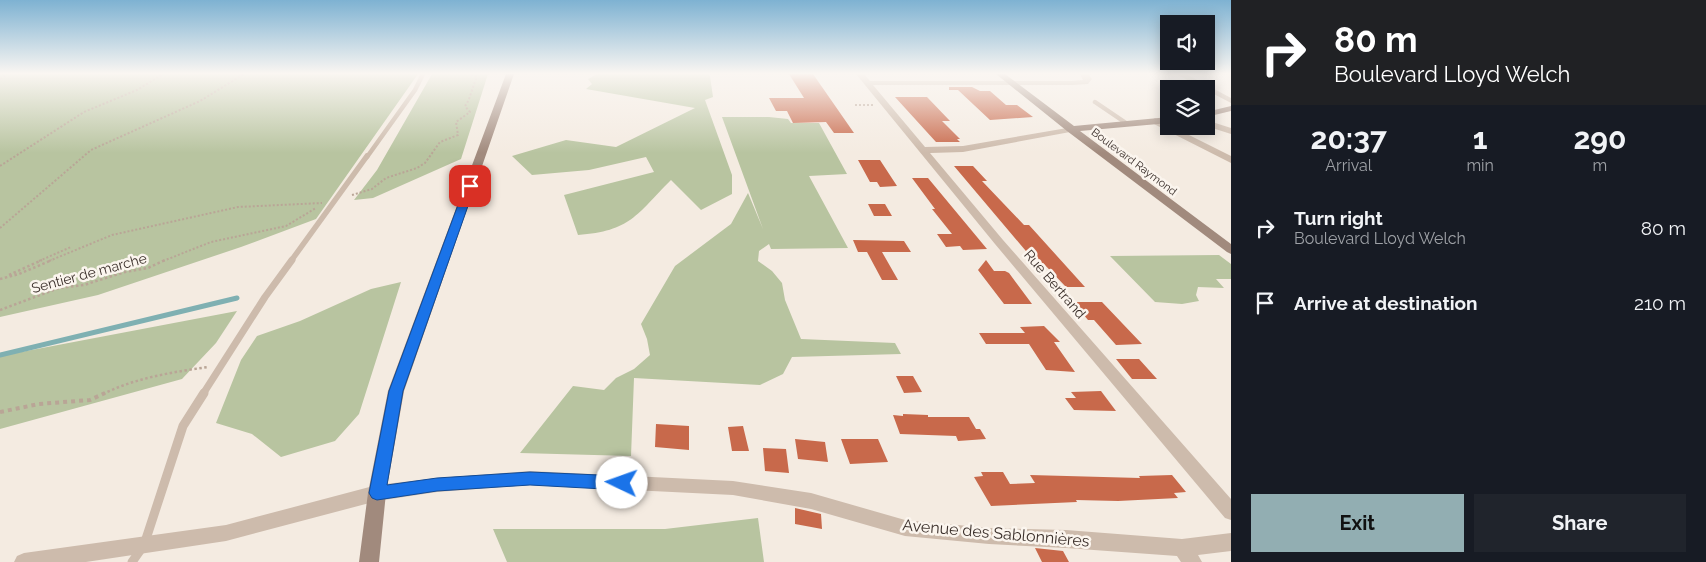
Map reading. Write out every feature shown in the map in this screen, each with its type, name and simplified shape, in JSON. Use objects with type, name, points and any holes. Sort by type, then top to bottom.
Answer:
[{"type":"main road","points":[[369,562],[377,493],[396,391],[501,100]]},
{"type":"main road","name":"Boulevard Raymond","points":[[1033,100],[1231,250]]},
{"type":"main road","points":[[1215,112],[1231,108]]},
{"type":"main road","points":[[1070,129],[1160,121]]},
{"type":"street","name":"Rue Bertrand","points":[[882,100],[999,242],[1231,512]]},
{"type":"street","points":[[1156,121],[1231,160]]},
{"type":"street","points":[[1215,126],[1231,131]]},
{"type":"street","points":[[923,150],[971,147],[1070,129]]},
{"type":"street","name":"Avenue des Sablonnières","points":[[24,562],[226,533],[377,493],[437,485],[530,478],[733,488],[811,501],[905,528],[989,536],[1066,539],[1187,555],[1231,542]]},
{"type":"lane","points":[[132,562],[144,545],[183,426],[265,297],[408,100]]},
{"type":"lane","points":[[1095,102],[1126,123]]},
{"type":"path","points":[[0,166],[84,112],[112,100]]},
{"type":"path","points":[[0,228],[91,150],[201,100]]},
{"type":"path","points":[[346,196],[366,192],[388,177],[420,166],[429,158],[441,141],[458,135],[455,124],[470,112],[465,106],[468,100]]},
{"type":"path","points":[[855,105],[885,104]]},
{"type":"path","points":[[0,279],[19,274],[112,235],[238,208],[335,202]]},
{"type":"path","name":"Sentier de marche","points":[[0,310],[60,288],[84,285],[125,272],[148,268],[203,244],[286,226],[312,210],[325,205]]},
{"type":"path","points":[[0,279],[71,247]]},
{"type":"path","points":[[0,412],[39,404],[90,400],[119,386],[179,371],[221,366]]},
{"type":"green space","points":[[0,100],[400,100],[316,219],[241,247],[98,295],[0,317]]},
{"type":"green space","points":[[417,100],[480,100],[461,159],[373,198],[354,200],[377,170]]},
{"type":"green space","points":[[650,100],[705,100],[732,175],[732,194],[701,210],[671,180],[640,212],[621,225],[610,230],[578,235],[564,195],[654,172],[646,157],[589,170],[532,175],[512,156],[566,140],[616,147],[695,108]]},
{"type":"green space","points":[[722,117],[769,117],[788,119],[791,123],[819,123],[847,174],[809,176],[848,248],[771,249],[769,244],[759,251],[758,261],[772,271],[782,283],[785,300],[801,339],[895,343],[901,354],[792,357],[783,374],[760,385],[634,378],[631,456],[520,453],[573,386],[604,390],[616,378],[634,369],[650,355],[647,339],[641,324],[675,266],[731,224],[748,193],[763,229]]},
{"type":"green space","points":[[1219,255],[1231,264],[1231,279],[1216,279],[1224,288],[1198,287],[1196,295],[1199,301],[1182,304],[1155,302],[1110,256]]},
{"type":"green space","points":[[401,282],[359,414],[335,441],[281,457],[252,434],[216,423],[241,360],[257,336],[300,321],[371,289]]},
{"type":"green space","points":[[237,311],[216,343],[182,379],[0,429],[0,356]]},
{"type":"green space","points":[[758,518],[764,562],[507,562],[493,529],[665,529]]},
{"type":"building","points":[[770,100],[831,100],[854,133],[834,133],[826,122],[793,123],[787,111],[776,111]]},
{"type":"building","points":[[898,100],[930,100],[950,121],[942,121],[960,139],[957,139],[960,142],[936,142]]},
{"type":"building","points":[[969,100],[1001,100],[1006,105],[1017,105],[1033,117],[990,120]]},
{"type":"building","points":[[858,160],[880,160],[897,186],[880,187],[877,182],[870,182]]},
{"type":"building","points":[[954,166],[973,166],[987,181],[982,181],[1024,225],[1029,225],[1085,287],[1066,287],[1043,263],[1036,263]]},
{"type":"building","points":[[912,178],[928,178],[987,249],[963,250],[960,246],[946,247],[937,234],[952,234],[932,209],[935,209]]},
{"type":"building","points":[[868,204],[885,204],[892,216],[874,216]]},
{"type":"building","points":[[853,240],[904,241],[911,252],[882,252],[898,280],[882,280],[867,252],[858,252]]},
{"type":"building","points":[[986,260],[994,271],[1009,273],[1032,304],[1004,304],[978,270]]},
{"type":"building","points":[[1073,302],[1102,302],[1142,344],[1116,345],[1094,320],[1088,320]]},
{"type":"building","points":[[1044,326],[1060,342],[1054,342],[1075,372],[1046,370],[1029,344],[986,344],[979,333],[1025,333],[1020,327]]},
{"type":"building","points":[[1116,359],[1139,359],[1157,379],[1132,379]]},
{"type":"building","points":[[896,376],[913,376],[922,392],[904,393]]},
{"type":"building","points":[[1101,391],[1116,411],[1074,410],[1065,398],[1076,398],[1071,392]]},
{"type":"building","points":[[903,414],[928,415],[928,417],[969,417],[976,429],[980,429],[986,439],[958,441],[956,436],[900,434],[893,415],[903,416]]},
{"type":"building","points":[[656,424],[689,426],[689,450],[655,447]]},
{"type":"building","points":[[743,426],[749,451],[732,451],[728,427]]},
{"type":"building","points":[[795,439],[825,442],[828,462],[798,459]]},
{"type":"building","points":[[841,439],[878,439],[888,462],[850,464]]},
{"type":"building","points":[[763,448],[786,449],[789,473],[765,471]]},
{"type":"building","points":[[981,472],[1003,472],[1010,484],[1035,483],[1030,475],[1140,478],[1139,476],[1172,475],[1186,492],[1174,493],[1178,498],[1118,501],[1076,500],[1077,502],[991,506],[974,477],[983,476]]},
{"type":"building","points":[[795,508],[821,514],[822,529],[795,524]]},
{"type":"building","points":[[1035,548],[1063,551],[1069,562],[1042,562]]},
{"type":"waterway","points":[[0,355],[237,298]]},
{"type":"route","points":[[470,186],[396,391],[377,493],[437,485],[530,478],[622,483]]}]
